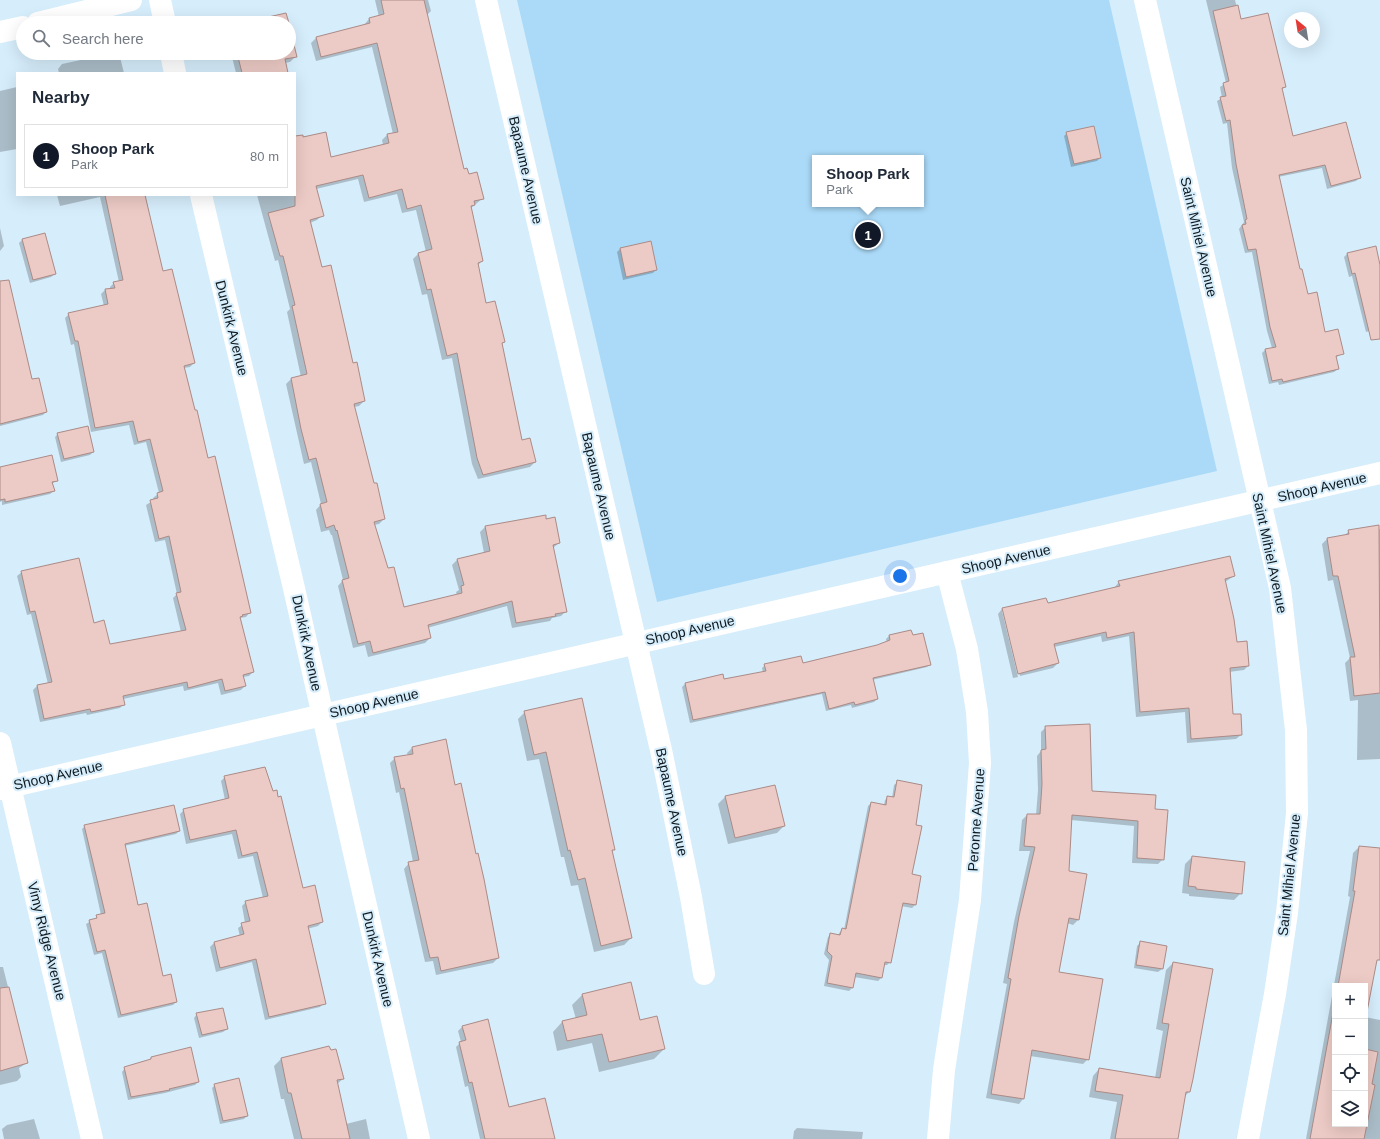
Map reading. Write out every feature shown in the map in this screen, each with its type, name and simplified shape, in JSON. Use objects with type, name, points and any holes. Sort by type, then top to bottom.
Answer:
[{"type":"street","points":[[66,16],[131,0]]},
{"type":"street","points":[[160,0],[163,16]]},
{"type":"street","name":"Bapaume Avenue","points":[[486,0],[661,750],[691,897],[704,974]]},
{"type":"street","name":"Saint Mihiel Avenue","points":[[1145,0],[1280,588],[1289,657],[1296,730],[1297,812],[1286,913],[1275,994],[1248,1139]]},
{"type":"street","points":[[0,32],[16,29]]},
{"type":"street","points":[[173,60],[176,72]]},
{"type":"street","name":"Dunkirk Avenue","points":[[201,196],[293,584],[419,1139]]},
{"type":"street","name":"Shoop Avenue","points":[[5,787],[1380,473]]},
{"type":"street","name":"Peronne Avenue","points":[[938,1139],[944,1070],[970,900],[980,763],[977,712],[967,649],[947,572]]},
{"type":"street","name":"Vimy Ridge Avenue","points":[[0,742],[5,787],[64,1013],[92,1139]]},
{"type":"shaded area","points":[[517,0],[1109,0],[1217,471],[657,602]]},
{"type":"building","points":[[381,0],[424,0],[464,169],[467,168],[469,174],[477,172],[484,199],[474,201],[475,205],[471,206],[483,261],[478,263],[486,303],[495,301],[505,342],[502,343],[522,440],[530,438],[536,462],[483,475],[477,458],[457,353],[447,356],[431,289],[427,290],[418,253],[432,249],[421,205],[407,209],[402,189],[369,198],[363,175],[316,186],[324,216],[310,220],[322,267],[331,265],[353,363],[357,362],[365,401],[354,404],[374,483],[377,483],[385,519],[374,522],[388,568],[394,567],[404,607],[462,593],[461,586],[464,585],[457,559],[490,551],[485,526],[546,515],[546,519],[555,517],[560,543],[553,545],[567,612],[555,614],[556,616],[516,623],[512,601],[428,625],[431,638],[373,653],[370,641],[358,644],[342,580],[349,578],[337,530],[336,531],[334,525],[326,528],[320,504],[327,502],[316,458],[309,460],[301,429],[291,378],[307,374],[292,306],[295,305],[283,256],[280,256],[268,213],[295,206],[296,136],[303,135],[303,137],[326,132],[331,157],[389,143],[387,134],[398,132],[377,43],[321,57],[316,37],[370,23],[369,18],[384,14]]},
{"type":"building","points":[[1238,5],[1241,19],[1268,13],[1286,87],[1282,88],[1293,136],[1346,122],[1361,178],[1331,186],[1325,165],[1279,175],[1300,269],[1302,269],[1308,294],[1317,292],[1325,332],[1338,329],[1344,354],[1336,356],[1339,369],[1283,382],[1282,379],[1272,381],[1265,349],[1276,347],[1270,327],[1256,249],[1248,250],[1242,225],[1246,224],[1245,220],[1247,219],[1236,164],[1230,120],[1226,121],[1220,97],[1226,96],[1223,83],[1229,81],[1213,11]]},
{"type":"building","points":[[286,13],[287,16],[273,16]]},
{"type":"building","points":[[239,60],[285,60],[288,72],[242,72]]},
{"type":"building","points":[[1094,126],[1101,158],[1074,164],[1066,132]]},
{"type":"building","points":[[105,196],[145,196],[163,271],[172,269],[195,363],[184,366],[195,410],[197,410],[208,458],[215,456],[251,613],[240,617],[254,672],[243,675],[246,686],[225,691],[222,679],[188,688],[187,682],[123,696],[125,705],[91,712],[90,709],[44,719],[37,685],[52,682],[35,611],[30,612],[21,571],[79,558],[94,623],[104,620],[110,644],[186,630],[176,593],[181,592],[169,536],[159,539],[150,500],[158,498],[157,493],[163,491],[150,439],[138,442],[133,421],[95,428],[78,341],[75,341],[68,313],[108,304],[105,289],[115,288],[113,282],[123,280]]},
{"type":"building","points":[[45,233],[56,274],[33,280],[22,239]]},
{"type":"building","points":[[651,241],[657,270],[626,277],[620,248]]},
{"type":"building","points":[[1376,246],[1380,265],[1380,339],[1371,340],[1355,273],[1352,274],[1347,253]]},
{"type":"building","points":[[9,280],[32,379],[39,378],[47,412],[0,424],[0,281]]},
{"type":"building","points":[[88,426],[94,452],[64,459],[57,433]]},
{"type":"building","points":[[52,455],[58,481],[52,482],[55,491],[5,502],[5,499],[0,500],[0,467]]},
{"type":"building","points":[[1379,525],[1380,693],[1354,696],[1350,657],[1355,657],[1338,576],[1333,576],[1327,538],[1349,534],[1348,530]]},
{"type":"building","points":[[1230,556],[1235,576],[1225,579],[1234,619],[1237,642],[1247,641],[1249,666],[1230,668],[1233,714],[1241,714],[1242,735],[1191,739],[1189,708],[1140,712],[1134,632],[1107,638],[1106,632],[1054,644],[1059,663],[1018,674],[1002,608],[1046,598],[1048,603],[1120,586],[1118,581]]},
{"type":"building","points":[[911,630],[913,635],[923,633],[931,665],[873,678],[878,699],[855,705],[854,702],[829,709],[825,692],[693,720],[685,683],[723,674],[724,679],[766,671],[764,664],[801,656],[803,663],[877,645],[890,640],[889,635]]},
{"type":"building","points":[[582,698],[615,850],[612,850],[632,938],[601,946],[585,878],[578,880],[570,850],[568,851],[546,752],[534,755],[524,711]]},
{"type":"building","points":[[1090,724],[1092,791],[1156,795],[1155,809],[1168,810],[1164,860],[1137,858],[1138,821],[1072,815],[1069,871],[1087,874],[1079,920],[1069,918],[1059,972],[1103,979],[1089,1060],[1032,1050],[1024,1099],[991,1094],[1011,979],[1008,978],[1019,916],[1035,847],[1024,846],[1027,814],[1040,814],[1042,784],[1041,750],[1046,749],[1045,726]]},
{"type":"building","points":[[446,739],[455,785],[461,783],[476,854],[478,853],[499,958],[441,971],[438,957],[430,958],[408,862],[419,860],[404,788],[401,789],[394,757],[413,754],[412,747]]},
{"type":"building","points":[[265,767],[273,791],[277,790],[278,797],[281,796],[303,888],[315,885],[323,922],[308,926],[326,1004],[269,1017],[256,959],[220,968],[214,942],[244,934],[241,923],[250,921],[245,901],[268,896],[257,852],[242,856],[236,830],[190,840],[183,809],[229,798],[224,776]]},
{"type":"building","points":[[897,780],[922,785],[916,825],[922,826],[912,874],[921,876],[916,905],[903,903],[891,963],[885,962],[882,978],[856,973],[853,988],[827,983],[832,956],[827,951],[830,933],[840,935],[842,928],[846,929],[871,802],[886,805],[887,796],[894,797]]},
{"type":"building","points":[[775,785],[785,826],[735,838],[725,796]]},
{"type":"building","points":[[174,805],[180,831],[125,844],[138,905],[147,903],[163,976],[171,974],[177,1002],[121,1015],[105,950],[97,952],[89,920],[97,918],[96,915],[105,913],[84,825]]},
{"type":"building","points":[[1359,846],[1380,848],[1380,960],[1377,960],[1368,1006],[1368,983],[1339,983],[1355,891],[1353,891]]},
{"type":"building","points":[[1192,856],[1245,862],[1242,894],[1196,889],[1196,887],[1188,886]]},
{"type":"building","points":[[1140,941],[1167,946],[1163,969],[1136,965]]},
{"type":"building","points":[[1173,962],[1213,969],[1193,1079],[1190,1092],[1186,1092],[1178,1139],[1115,1139],[1123,1095],[1095,1091],[1099,1068],[1160,1078],[1169,1024],[1162,1023]]},
{"type":"building","points":[[631,982],[640,1020],[657,1016],[665,1049],[609,1062],[602,1034],[567,1041],[562,1021],[587,1015],[582,994]]},
{"type":"building","points":[[9,987],[28,1063],[0,1071],[0,988]]},
{"type":"building","points":[[223,1008],[228,1029],[202,1035],[196,1013]]},
{"type":"building","points":[[1332,1018],[1332,1127],[1366,1127],[1364,1139],[1310,1139]]},
{"type":"building","points":[[488,1019],[509,1107],[545,1098],[555,1139],[485,1139],[472,1082],[469,1083],[459,1042],[466,1040],[462,1026]]},
{"type":"building","points":[[329,1046],[331,1050],[336,1049],[344,1079],[337,1080],[350,1139],[302,1139],[291,1093],[288,1093],[281,1058]]},
{"type":"building","points":[[191,1047],[199,1082],[169,1089],[170,1090],[131,1097],[124,1067],[151,1059],[151,1057]]},
{"type":"building","points":[[1368,1050],[1378,1052],[1372,1084],[1375,1085],[1368,1119]]},
{"type":"building","points":[[239,1078],[248,1116],[223,1121],[214,1084]]},
{"type":"place","name":"Shoop Park","points":[[868,235]]}]
